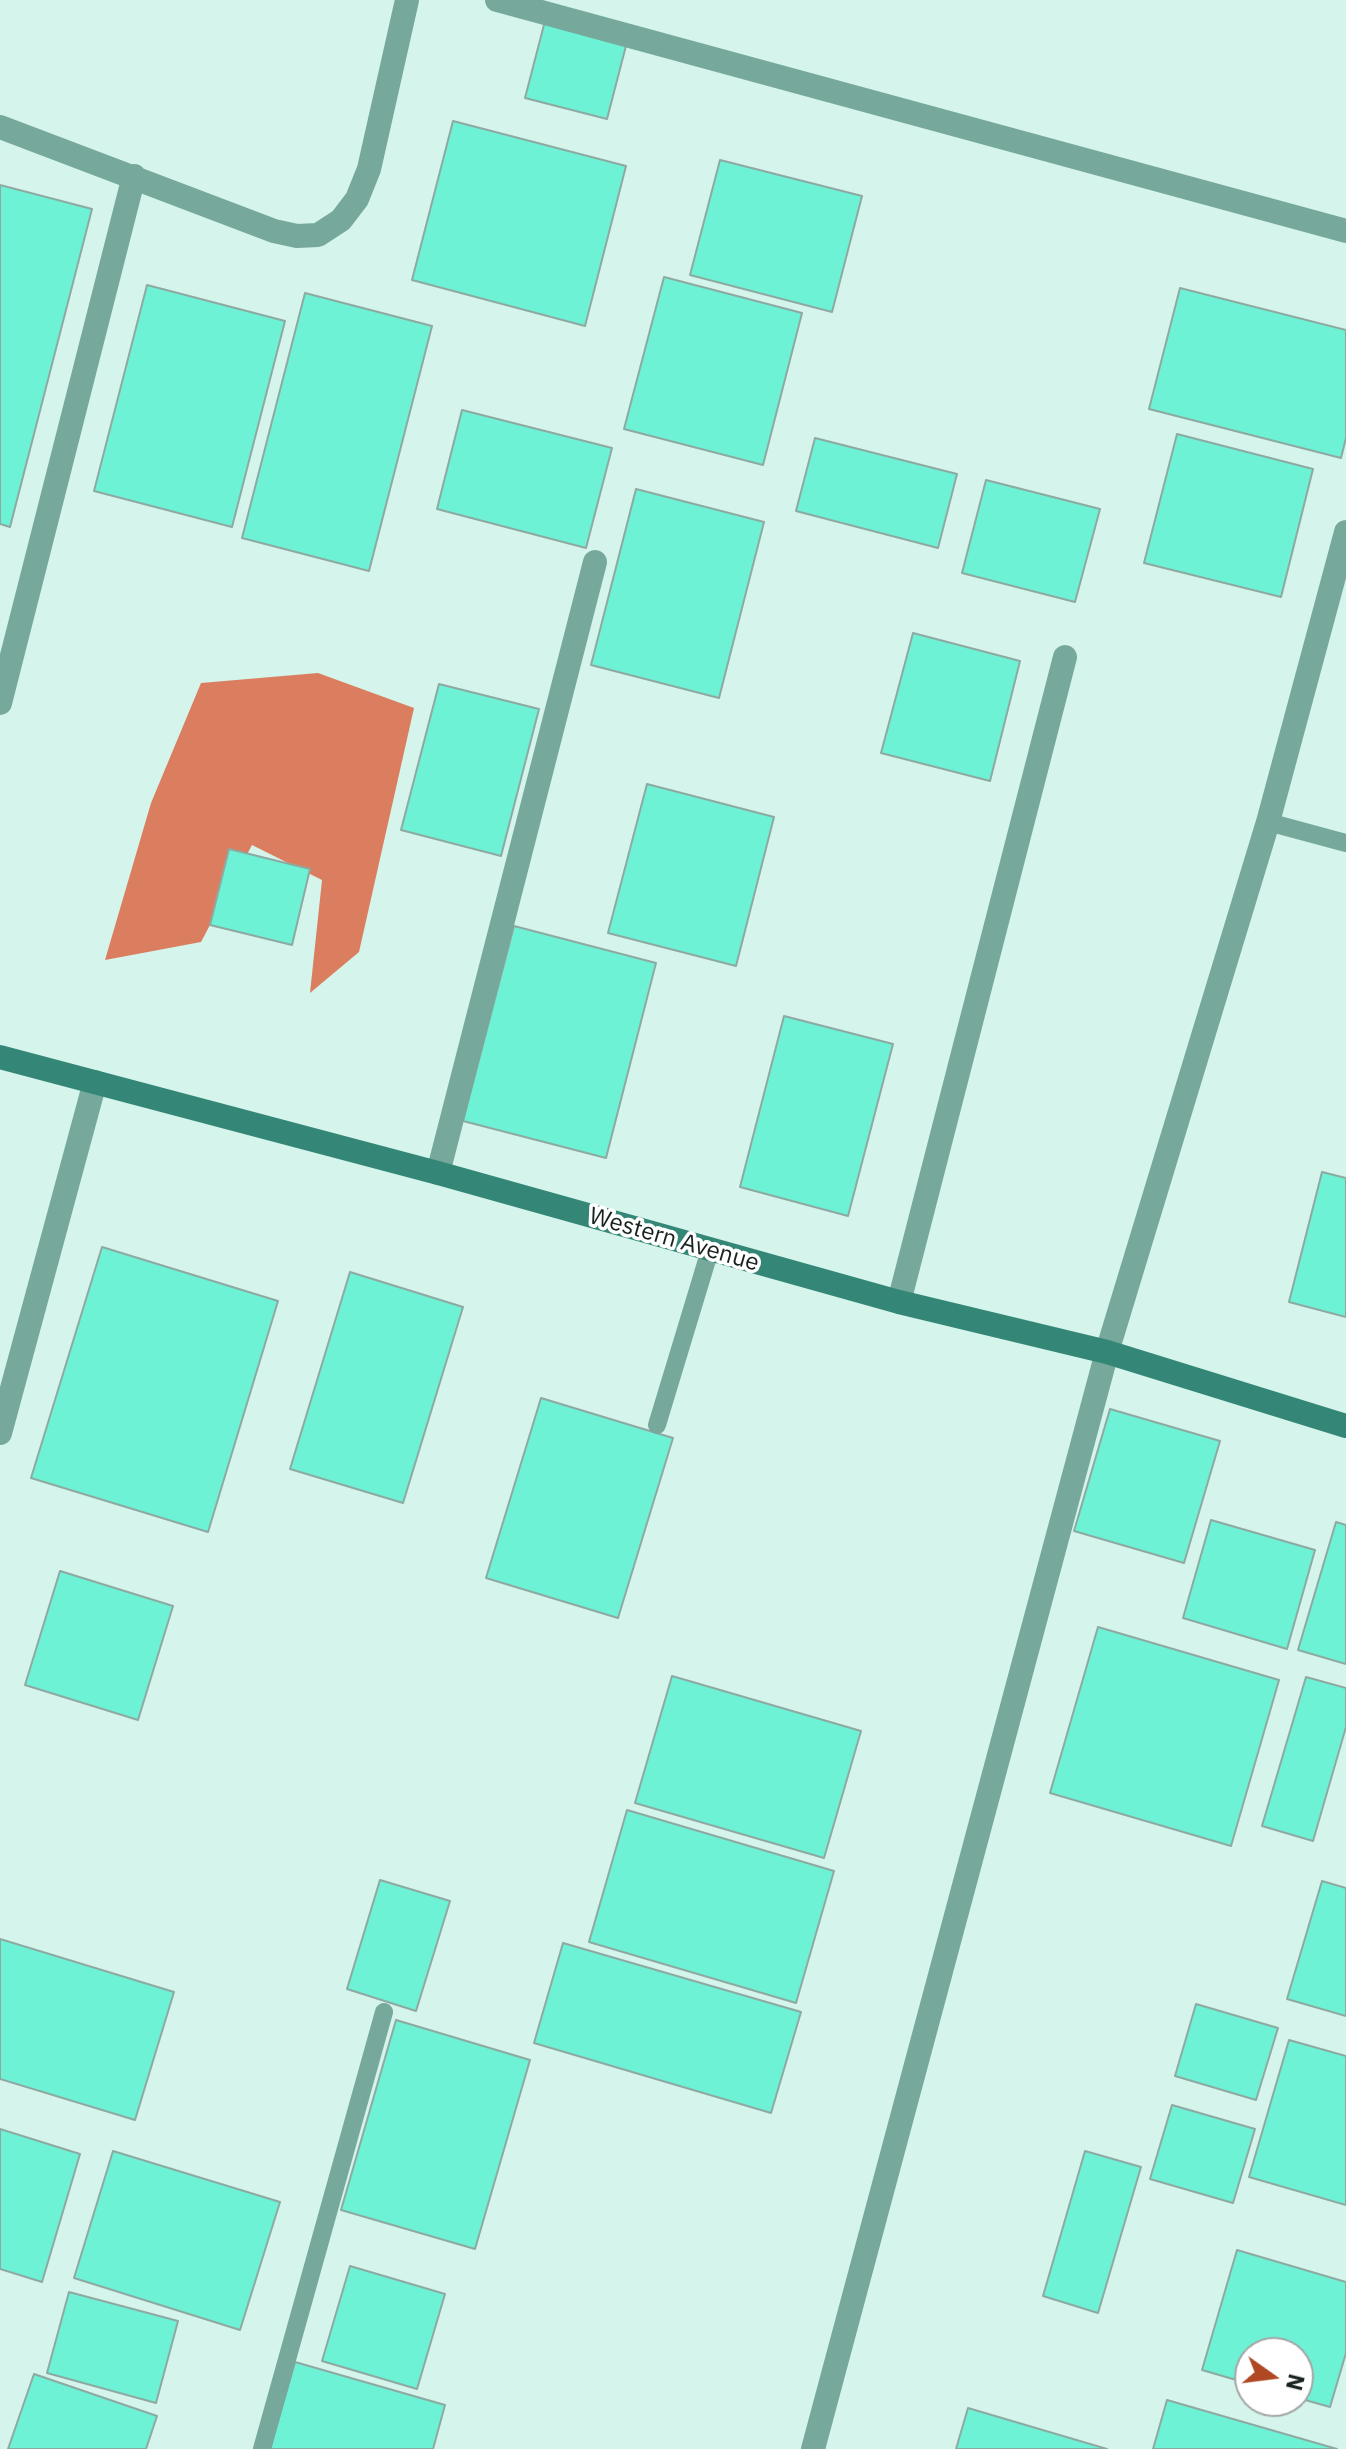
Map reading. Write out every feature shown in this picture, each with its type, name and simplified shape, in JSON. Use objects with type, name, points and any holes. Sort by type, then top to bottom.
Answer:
[{"type":"street","points":[[0,127],[274,231],[297,236],[318,235],[341,220],[357,199],[369,169],[407,0]]},
{"type":"street","points":[[497,0],[1346,231]]},
{"type":"street","points":[[0,703],[134,176]]},
{"type":"street","points":[[813,2449],[1107,1352],[1268,822],[1346,532]]},
{"type":"street","points":[[438,1173],[595,562]]},
{"type":"street","points":[[899,1302],[1065,657]]},
{"type":"street","name":"Western Avenue","points":[[0,1057],[438,1173],[899,1302],[1107,1352],[1346,1426]]},
{"type":"street","points":[[0,1433],[95,1082]]},
{"type":"lane","points":[[1268,822],[1346,843]]},
{"type":"lane","points":[[657,1425],[710,1250]]},
{"type":"lane","points":[[262,2449],[384,2012]]},
{"type":"shaded area","points":[[318,673],[414,708],[359,952],[310,993],[322,880],[252,845],[201,942],[105,960],[151,803],[201,683]]},
{"type":"building","points":[[546,17],[628,38],[607,119],[525,98]]},
{"type":"building","points":[[453,121],[626,166],[585,326],[412,280]]},
{"type":"building","points":[[720,160],[862,196],[832,312],[690,275]]},
{"type":"building","points":[[0,185],[92,209],[10,527],[0,524]]},
{"type":"building","points":[[664,277],[802,313],[763,465],[624,429]]},
{"type":"building","points":[[147,285],[285,321],[232,527],[94,491]]},
{"type":"building","points":[[1180,288],[1346,330],[1346,438],[1341,458],[1149,409]]},
{"type":"building","points":[[305,293],[432,326],[369,571],[242,538]]},
{"type":"building","points":[[462,410],[612,448],[586,548],[437,509]]},
{"type":"building","points":[[1177,434],[1313,469],[1281,597],[1144,563]]},
{"type":"building","points":[[815,438],[957,474],[938,548],[796,511]]},
{"type":"building","points":[[986,480],[1100,509],[1075,602],[962,573]]},
{"type":"building","points":[[636,489],[764,522],[719,698],[591,665]]},
{"type":"building","points":[[913,633],[1020,661],[990,781],[881,753]]},
{"type":"building","points":[[439,684],[539,709],[501,856],[401,830]]},
{"type":"building","points":[[647,784],[774,817],[736,966],[608,933]]},
{"type":"building","points":[[229,849],[310,869],[292,945],[210,925]]},
{"type":"building","points":[[514,926],[656,963],[606,1158],[463,1121]]},
{"type":"building","points":[[784,1016],[893,1044],[848,1216],[740,1187]]},
{"type":"building","points":[[1322,1172],[1346,1178],[1346,1317],[1289,1302]]},
{"type":"building","points":[[102,1247],[278,1301],[208,1532],[31,1478]]},
{"type":"building","points":[[350,1272],[463,1307],[403,1503],[290,1469]]},
{"type":"building","points":[[541,1398],[673,1438],[618,1618],[486,1578]]},
{"type":"building","points":[[1110,1409],[1220,1441],[1184,1563],[1074,1531]]},
{"type":"building","points":[[1211,1520],[1315,1550],[1287,1649],[1183,1618]]},
{"type":"building","points":[[1336,1522],[1346,1525],[1346,1664],[1298,1650]]},
{"type":"building","points":[[60,1571],[173,1606],[138,1720],[25,1685]]},
{"type":"building","points":[[1098,1627],[1279,1680],[1231,1846],[1050,1793]]},
{"type":"building","points":[[672,1676],[861,1731],[824,1858],[635,1803]]},
{"type":"building","points":[[1306,1677],[1346,1688],[1346,1727],[1313,1841],[1262,1826]]},
{"type":"building","points":[[627,1810],[834,1871],[796,2003],[589,1942]]},
{"type":"building","points":[[380,1880],[450,1901],[416,2011],[347,1989]]},
{"type":"building","points":[[1322,1881],[1346,1888],[1346,2016],[1287,1999]]},
{"type":"building","points":[[0,1939],[174,1992],[135,2120],[0,2079]]},
{"type":"building","points":[[563,1943],[801,2012],[771,2113],[534,2043]]},
{"type":"building","points":[[1196,2004],[1278,2028],[1256,2100],[1175,2076]]},
{"type":"building","points":[[396,2020],[530,2060],[475,2249],[341,2210]]},
{"type":"building","points":[[1289,2040],[1346,2056],[1346,2205],[1249,2177]]},
{"type":"building","points":[[1172,2105],[1255,2129],[1233,2203],[1150,2179]]},
{"type":"building","points":[[0,2129],[80,2154],[42,2282],[0,2269]]},
{"type":"building","points":[[113,2151],[280,2202],[240,2330],[74,2278]]},
{"type":"building","points":[[1085,2151],[1141,2167],[1098,2313],[1043,2296]]},
{"type":"building","points":[[1237,2250],[1346,2282],[1346,2353],[1330,2407],[1314,2402],[1314,2337],[1234,2337],[1234,2379],[1202,2370]]},
{"type":"building","points":[[350,2266],[445,2294],[417,2389],[322,2361]]},
{"type":"building","points":[[69,2292],[178,2321],[156,2403],[47,2373]]},
{"type":"building","points":[[295,2362],[445,2405],[433,2449],[270,2449]]},
{"type":"building","points":[[34,2374],[157,2416],[146,2449],[8,2449]]},
{"type":"building","points":[[1167,2400],[1337,2449],[1153,2449]]},
{"type":"building","points":[[968,2408],[1107,2449],[956,2449]]}]
